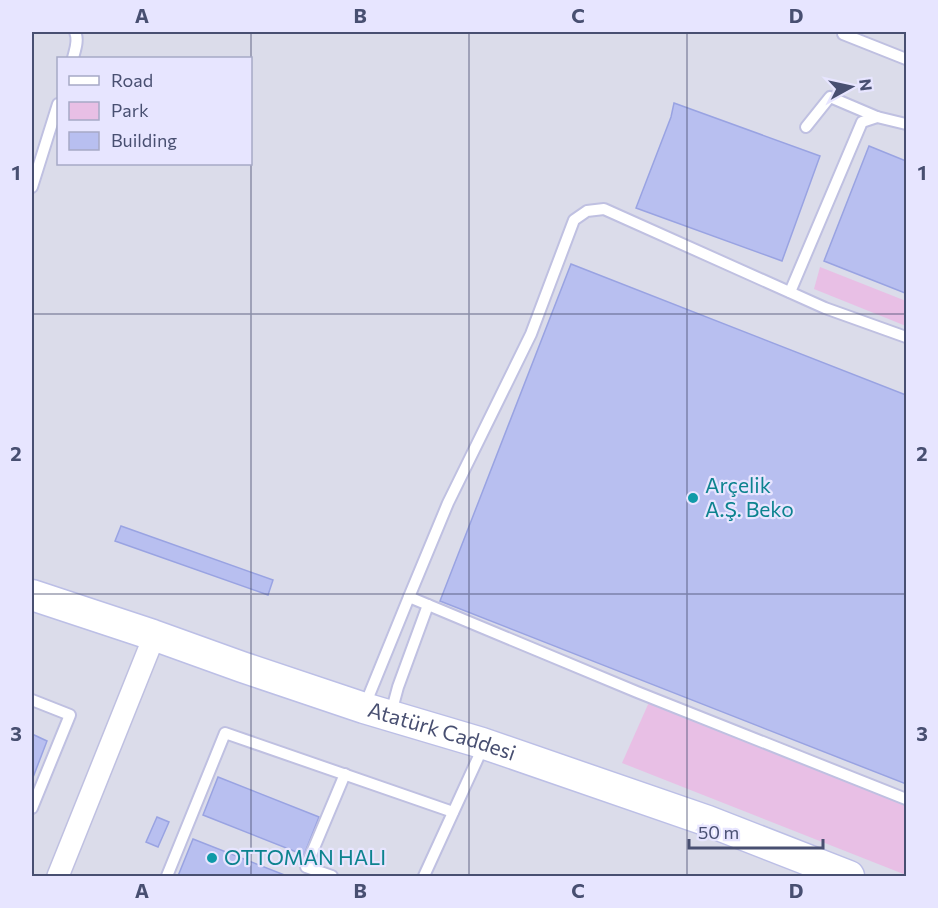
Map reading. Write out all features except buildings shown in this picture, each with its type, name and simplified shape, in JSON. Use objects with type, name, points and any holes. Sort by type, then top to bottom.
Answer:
[{"type":"street","name":"Atatürk Caddesi","points":[[32,595],[153,634],[242,667],[377,712],[482,743],[708,821],[849,876]]},
{"type":"street","points":[[58,876],[153,634]]},
{"type":"lane","points":[[73,57],[77,34],[75,32]]},
{"type":"lane","points":[[844,32],[843,34],[906,59]]},
{"type":"lane","points":[[806,127],[830,97],[877,117],[906,124]]},
{"type":"lane","points":[[32,187],[57,107]]},
{"type":"lane","points":[[790,292],[862,122],[877,117]]},
{"type":"lane","points":[[377,712],[409,597],[448,503],[531,334],[574,220],[587,211],[604,209],[825,308],[906,337]]},
{"type":"lane","points":[[409,597],[637,692],[906,799]]},
{"type":"lane","points":[[377,712],[398,687],[428,605]]},
{"type":"lane","points":[[32,700],[70,716],[32,808]]},
{"type":"lane","points":[[167,876],[225,733],[453,812]]},
{"type":"lane","points":[[424,876],[482,743]]},
{"type":"lane","points":[[332,876],[306,867],[345,774]]},
{"type":"shaded area","points":[[32,32],[906,32],[906,876],[32,876]]},
{"type":"green space","points":[[820,267],[906,301],[906,326],[814,289]]},
{"type":"green space","points":[[650,700],[906,806],[906,875],[622,763]]},
{"type":"place","name":"Arçelik A.Ş. Beko","points":[[693,498]]},
{"type":"place","name":"OTTOMAN HALI","points":[[212,858]]}]
